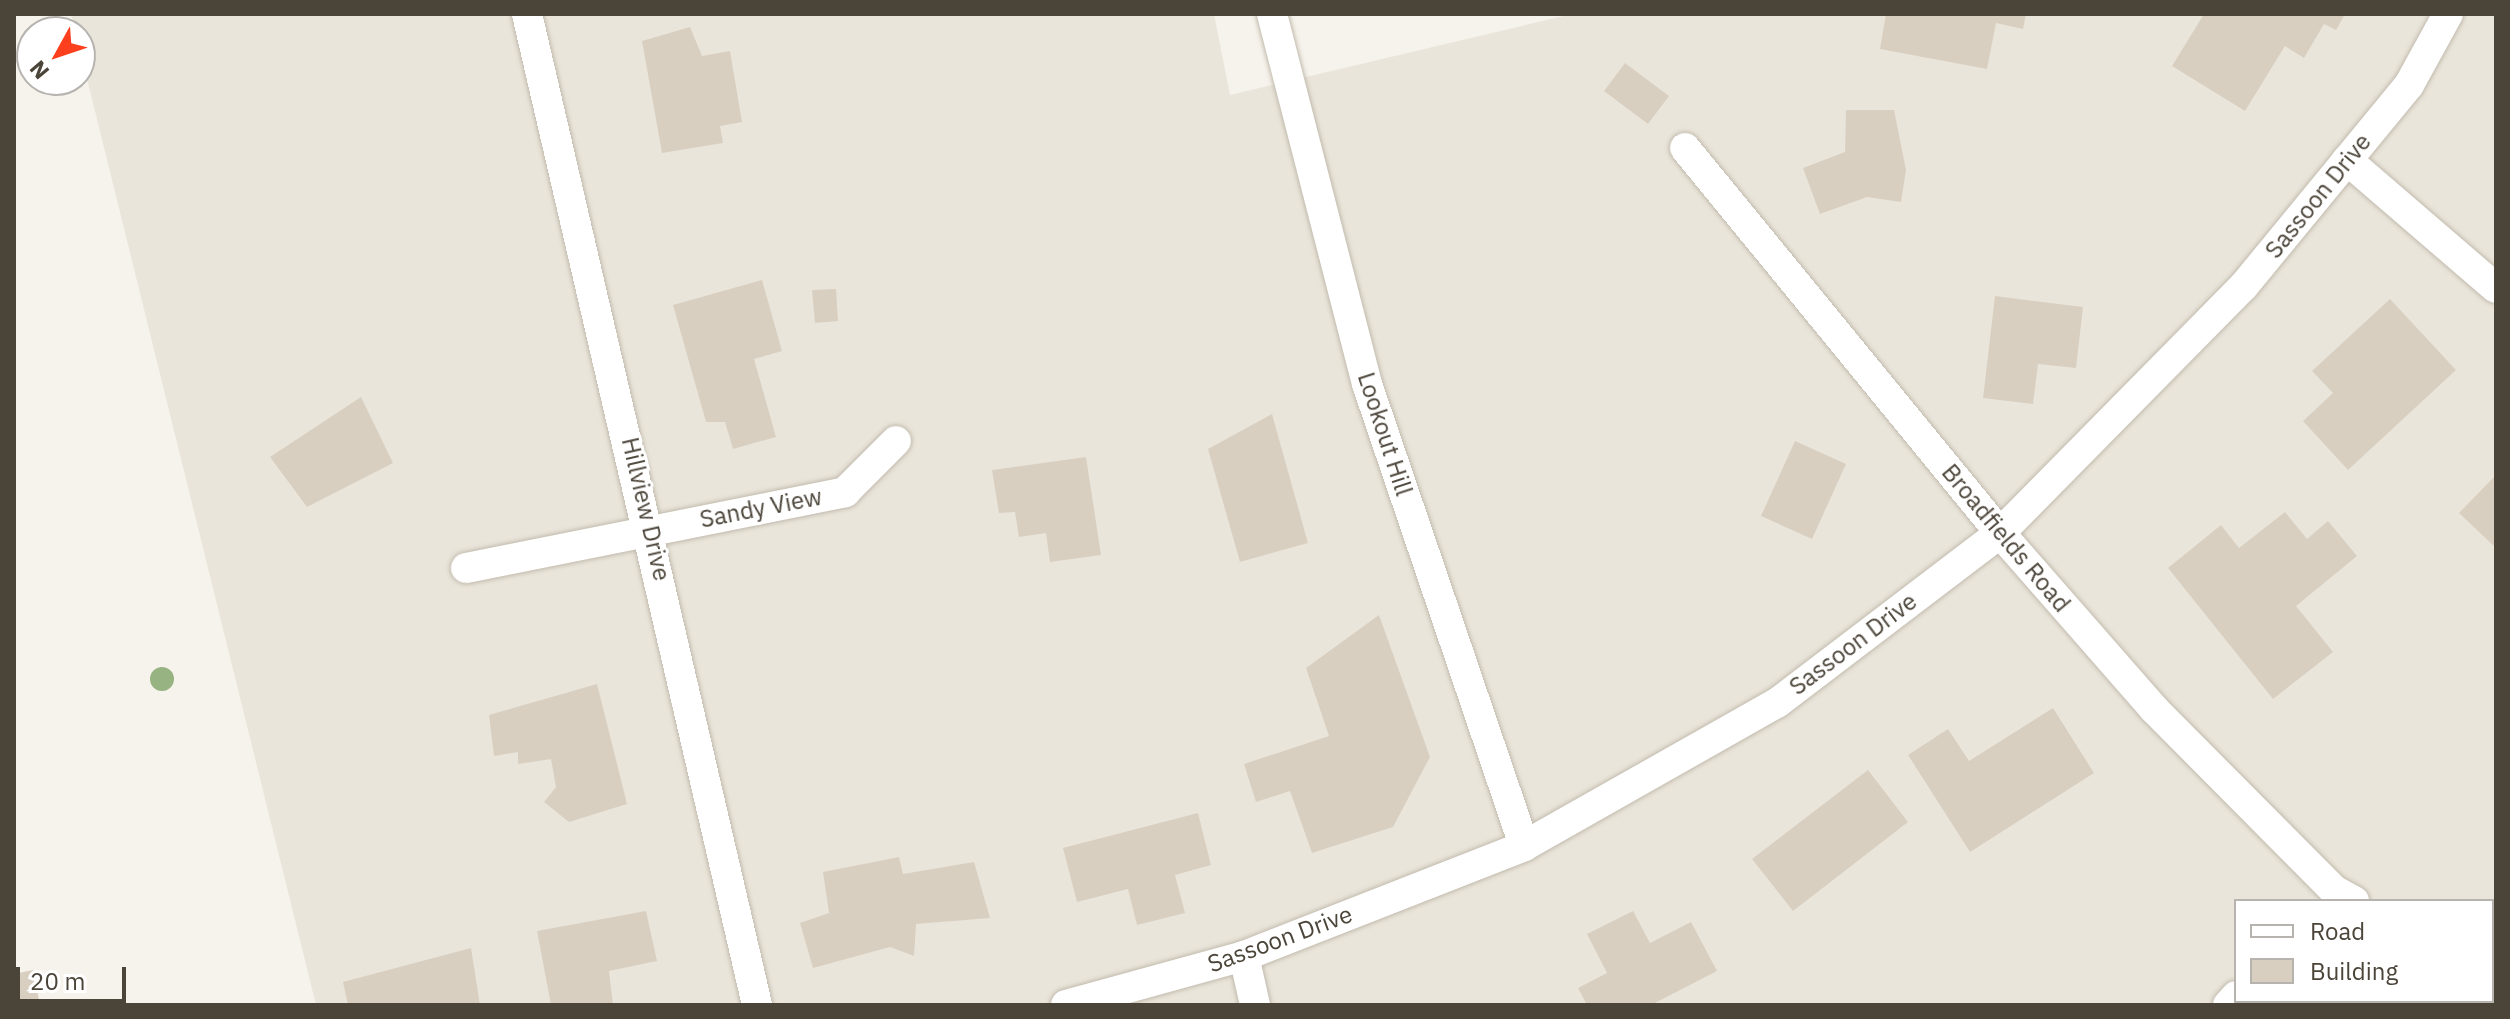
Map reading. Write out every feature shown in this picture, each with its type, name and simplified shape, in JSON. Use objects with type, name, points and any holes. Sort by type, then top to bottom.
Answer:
[{"type":"street","name":"Hillview Drive","points":[[527,14],[651,529],[757,1005]]},
{"type":"street","name":"Lookout Hill","points":[[1272,14],[1367,384],[1524,846]]},
{"type":"street","name":"Sassoon Drive","points":[[1066,1005],[1244,956],[1524,846],[1777,703],[2000,533],[2243,287],[2409,85],[2448,14]]},
{"type":"street","name":"Broadfields Road","points":[[1685,148],[2000,533],[2154,709],[2337,897]]},
{"type":"street","points":[[2347,160],[2496,288]]},
{"type":"street","name":"Sandy View","points":[[466,568],[845,492],[896,441]]},
{"type":"street","points":[[1244,956],[1255,1005]]},
{"type":"shaded area","points":[[71,14],[1214,14],[1230,95],[1572,14],[2496,14],[2496,1005],[316,1005],[91,96],[96,96],[96,16]]},
{"type":"building","points":[[1886,14],[2026,14],[2023,29],[1996,23],[1987,69],[1880,49]]},
{"type":"building","points":[[2204,14],[2345,14],[2336,30],[2324,24],[2304,58],[2285,46],[2245,111],[2172,66]]},
{"type":"building","points":[[690,27],[702,56],[730,51],[742,122],[720,126],[723,143],[662,153],[642,41]]},
{"type":"building","points":[[1625,63],[1669,96],[1648,124],[1604,91]]},
{"type":"building","points":[[1846,110],[1894,110],[1906,170],[1901,202],[1867,197],[1820,214],[1803,168],[1845,152]]},
{"type":"building","points":[[762,280],[782,351],[754,359],[776,437],[733,449],[725,422],[706,422],[673,305]]},
{"type":"building","points":[[836,289],[838,321],[815,323],[812,290]]},
{"type":"building","points":[[1995,296],[2083,307],[2076,368],[2038,364],[2033,404],[1983,398]]},
{"type":"building","points":[[2390,299],[2456,370],[2348,470],[2303,421],[2333,393],[2312,371]]},
{"type":"building","points":[[361,397],[393,463],[307,507],[270,457]]},
{"type":"building","points":[[1272,414],[1308,543],[1240,562],[1208,449]]},
{"type":"building","points":[[1795,441],[1846,464],[1812,539],[1761,516]]},
{"type":"building","points":[[1086,457],[1101,555],[1050,562],[1046,533],[1019,537],[1015,512],[999,513],[992,470]]},
{"type":"building","points":[[2496,475],[2496,548],[2459,513]]},
{"type":"building","points":[[2285,512],[2307,539],[2328,521],[2357,556],[2296,606],[2333,652],[2273,699],[2168,568],[2221,525],[2239,548]]},
{"type":"building","points":[[1379,615],[1430,757],[1393,827],[1312,853],[1290,791],[1256,802],[1244,764],[1329,736],[1306,668]]},
{"type":"building","points":[[597,684],[627,804],[569,822],[544,802],[556,787],[551,759],[518,764],[518,752],[494,756],[489,715]]},
{"type":"building","points":[[2053,708],[2094,773],[1970,852],[1908,755],[1948,729],[1969,761]]},
{"type":"building","points":[[1868,770],[1908,822],[1793,911],[1752,859]]},
{"type":"building","points":[[1198,813],[1211,865],[1175,875],[1185,913],[1137,925],[1128,889],[1077,902],[1063,848]]},
{"type":"building","points":[[899,857],[903,874],[974,862],[990,918],[916,924],[914,956],[890,947],[813,968],[800,923],[829,913],[823,872]]},
{"type":"building","points":[[646,911],[657,961],[609,971],[613,1005],[551,1005],[537,931]]},
{"type":"building","points":[[1633,911],[1650,943],[1691,922],[1717,971],[1651,1005],[1587,1005],[1578,988],[1607,973],[1587,934]]},
{"type":"building","points":[[471,948],[480,1005],[348,1005],[343,982]]},
{"type":"building","points":[[33,970],[40,1005],[14,1005],[14,974]]}]
